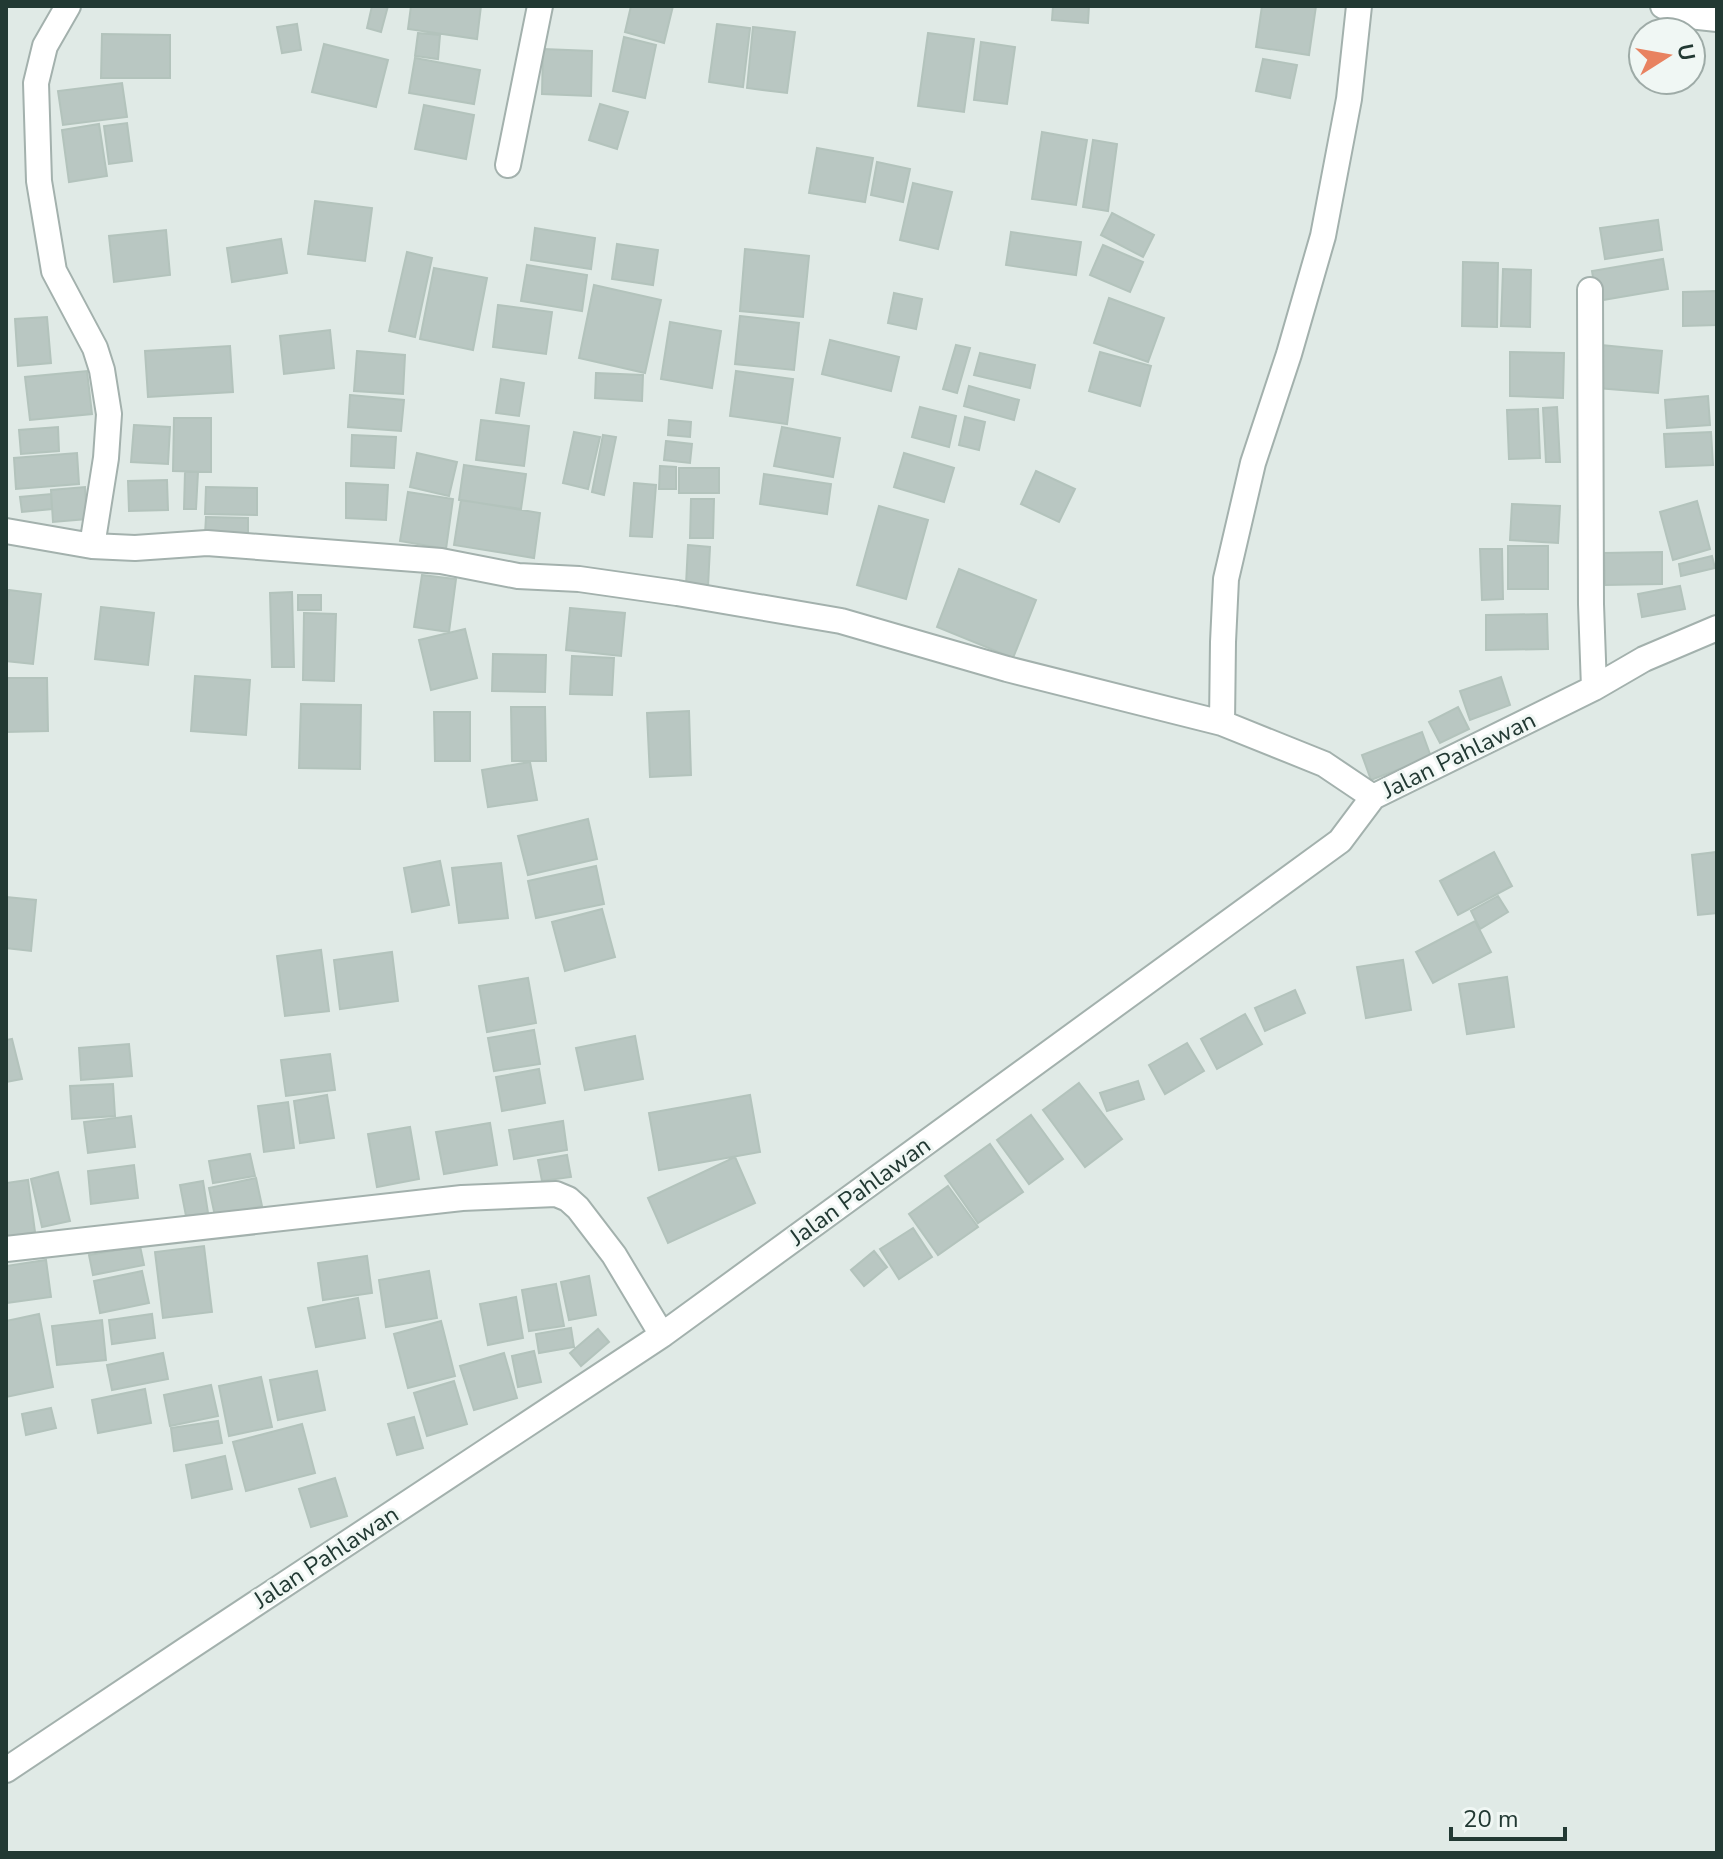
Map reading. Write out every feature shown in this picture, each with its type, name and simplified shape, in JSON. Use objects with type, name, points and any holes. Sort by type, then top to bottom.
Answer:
[{"type":"street","points":[[68,6],[45,46],[36,83],[39,181],[54,271],[95,348],[109,414],[106,458],[92,546]]},
{"type":"street","points":[[508,165],[540,6]]},
{"type":"street","points":[[1222,723],[1226,579],[1253,463],[1323,236],[1349,99],[1359,6]]},
{"type":"street","points":[[1663,6],[1680,15],[1717,19]]},
{"type":"street","points":[[1590,290],[1590,573],[1594,688]]},
{"type":"street","points":[[6,531],[92,546],[135,548],[207,543],[441,561],[518,576],[579,579],[841,621],[1007,669],[1222,723],[1324,764],[1373,797]]},
{"type":"street","name":"Jalan Pahlawan","points":[[6,1770],[662,1335],[1340,841],[1373,797],[1594,688],[1644,659],[1717,628]]},
{"type":"street","points":[[6,1249],[462,1198],[556,1194],[578,1208],[614,1255],[662,1335]]},
{"type":"building","points":[[372,6],[388,6],[381,32],[367,28]]},
{"type":"building","points":[[411,6],[481,6],[477,39],[408,29]]},
{"type":"building","points":[[631,6],[673,6],[664,43],[625,32]]},
{"type":"building","points":[[1053,6],[1089,6],[1088,23],[1052,20]]},
{"type":"building","points":[[1262,6],[1316,6],[1309,55],[1256,47]]},
{"type":"building","points":[[297,24],[301,50],[282,53],[277,27]]},
{"type":"building","points":[[717,24],[750,28],[743,87],[709,82]]},
{"type":"building","points":[[753,27],[795,32],[787,93],[747,88]]},
{"type":"building","points":[[418,33],[440,35],[438,59],[415,56]]},
{"type":"building","points":[[928,33],[974,39],[964,112],[918,106]]},
{"type":"building","points":[[102,34],[170,35],[170,78],[101,78]]},
{"type":"building","points":[[624,37],[656,45],[645,98],[613,91]]},
{"type":"building","points":[[981,42],[1015,47],[1007,104],[974,100]]},
{"type":"building","points":[[324,44],[388,60],[376,107],[312,92]]},
{"type":"building","points":[[543,49],[592,51],[591,96],[542,94]]},
{"type":"building","points":[[415,58],[480,70],[474,104],[409,93]]},
{"type":"building","points":[[1263,59],[1297,65],[1290,98],[1256,91]]},
{"type":"building","points":[[122,83],[127,117],[63,125],[58,91]]},
{"type":"building","points":[[600,104],[628,112],[617,149],[589,140]]},
{"type":"building","points":[[424,105],[474,115],[466,159],[415,149]]},
{"type":"building","points":[[127,123],[132,161],[109,164],[104,126]]},
{"type":"building","points":[[99,124],[107,176],[69,182],[62,130]]},
{"type":"building","points":[[1042,132],[1087,140],[1076,205],[1032,199]]},
{"type":"building","points":[[1093,140],[1117,144],[1108,211],[1083,207]]},
{"type":"building","points":[[817,148],[873,158],[865,202],[809,193]]},
{"type":"building","points":[[877,162],[910,169],[903,202],[871,195]]},
{"type":"building","points":[[913,183],[952,192],[938,249],[900,240]]},
{"type":"building","points":[[315,201],[372,208],[365,261],[308,254]]},
{"type":"building","points":[[1112,213],[1154,235],[1143,257],[1101,235]]},
{"type":"building","points":[[1658,220],[1662,250],[1605,259],[1600,228]]},
{"type":"building","points":[[535,228],[595,238],[591,269],[531,260]]},
{"type":"building","points":[[166,230],[170,275],[114,282],[109,236]]},
{"type":"building","points":[[1011,232],[1081,242],[1076,275],[1006,265]]},
{"type":"building","points":[[281,239],[287,273],[232,282],[227,248]]},
{"type":"building","points":[[617,244],[658,250],[653,285],[612,279]]},
{"type":"building","points":[[1103,245],[1143,262],[1130,292],[1090,275]]},
{"type":"building","points":[[745,249],[809,256],[803,317],[740,311]]},
{"type":"building","points":[[407,252],[432,258],[415,337],[389,331]]},
{"type":"building","points":[[1663,259],[1668,289],[1597,301],[1592,271]]},
{"type":"building","points":[[1463,262],[1498,263],[1497,327],[1462,326]]},
{"type":"building","points":[[527,265],[587,275],[582,311],[521,301]]},
{"type":"building","points":[[434,268],[487,278],[473,350],[420,339]]},
{"type":"building","points":[[1503,269],[1531,270],[1530,327],[1501,326]]},
{"type":"building","points":[[594,285],[661,300],[645,373],[579,358]]},
{"type":"building","points":[[1717,291],[1717,325],[1683,326],[1683,292]]},
{"type":"building","points":[[894,293],[922,299],[916,329],[888,323]]},
{"type":"building","points":[[1109,298],[1164,318],[1148,362],[1094,343]]},
{"type":"building","points":[[498,305],[552,312],[546,354],[493,347]]},
{"type":"building","points":[[740,316],[799,323],[794,370],[735,364]]},
{"type":"building","points":[[47,317],[51,363],[18,366],[15,319]]},
{"type":"building","points":[[670,322],[721,331],[712,388],[661,379]]},
{"type":"building","points":[[330,330],[334,368],[284,374],[280,336]]},
{"type":"building","points":[[830,340],[899,357],[891,391],[822,374]]},
{"type":"building","points":[[956,345],[970,348],[957,393],[943,389]]},
{"type":"building","points":[[1601,345],[1662,351],[1658,393],[1597,388]]},
{"type":"building","points":[[230,346],[233,392],[148,397],[145,351]]},
{"type":"building","points":[[357,351],[405,355],[403,394],[354,391]]},
{"type":"building","points":[[1100,352],[1151,366],[1140,406],[1089,391]]},
{"type":"building","points":[[1510,352],[1564,353],[1563,398],[1510,396]]},
{"type":"building","points":[[980,353],[1035,365],[1030,388],[974,375]]},
{"type":"building","points":[[87,371],[92,414],[30,420],[25,377]]},
{"type":"building","points":[[736,371],[793,379],[787,424],[730,416]]},
{"type":"building","points":[[596,373],[643,375],[642,401],[595,398]]},
{"type":"building","points":[[501,379],[524,383],[519,416],[496,413]]},
{"type":"building","points":[[969,386],[1019,400],[1014,420],[964,406]]},
{"type":"building","points":[[350,395],[404,400],[401,431],[348,427]]},
{"type":"building","points":[[1708,396],[1710,425],[1667,428],[1665,400]]},
{"type":"building","points":[[920,407],[956,416],[949,447],[912,437]]},
{"type":"building","points":[[1557,407],[1560,462],[1546,462],[1543,408]]},
{"type":"building","points":[[1538,409],[1540,458],[1509,459],[1507,410]]},
{"type":"building","points":[[965,417],[985,422],[979,450],[959,445]]},
{"type":"building","points":[[174,418],[211,418],[211,472],[173,471]]},
{"type":"building","points":[[481,420],[529,426],[524,466],[476,460]]},
{"type":"building","points":[[669,420],[691,422],[690,437],[668,435]]},
{"type":"building","points":[[134,425],[170,427],[168,464],[131,462]]},
{"type":"building","points":[[58,427],[59,451],[21,454],[19,430]]},
{"type":"building","points":[[782,427],[840,438],[833,477],[774,466]]},
{"type":"building","points":[[574,432],[600,437],[588,489],[563,483]]},
{"type":"building","points":[[1711,432],[1713,465],[1666,467],[1664,434]]},
{"type":"building","points":[[352,435],[396,437],[394,468],[351,466]]},
{"type":"building","points":[[603,435],[616,437],[604,495],[592,492]]},
{"type":"building","points":[[666,441],[692,444],[690,463],[664,460]]},
{"type":"building","points":[[77,453],[79,484],[16,489],[14,458]]},
{"type":"building","points":[[417,453],[457,462],[449,496],[410,487]]},
{"type":"building","points":[[904,453],[954,468],[944,502],[894,487]]},
{"type":"building","points":[[464,465],[526,474],[521,509],[459,500]]},
{"type":"building","points":[[660,466],[676,467],[676,489],[659,489]]},
{"type":"building","points":[[679,468],[719,468],[719,493],[679,493]]},
{"type":"building","points":[[1036,471],[1075,489],[1059,522],[1021,504]]},
{"type":"building","points":[[185,472],[198,472],[196,509],[184,509]]},
{"type":"building","points":[[764,474],[831,484],[827,514],[760,504]]},
{"type":"building","points":[[167,480],[168,510],[129,511],[128,481]]},
{"type":"building","points":[[346,483],[388,485],[386,520],[346,518]]},
{"type":"building","points":[[634,483],[656,485],[652,537],[630,536]]},
{"type":"building","points":[[85,487],[87,519],[53,522],[51,490]]},
{"type":"building","points":[[206,487],[257,488],[257,515],[205,514]]},
{"type":"building","points":[[408,492],[453,499],[446,549],[400,541]]},
{"type":"building","points":[[51,494],[52,509],[22,512],[20,497]]},
{"type":"building","points":[[691,499],[714,499],[713,538],[690,538]]},
{"type":"building","points":[[461,500],[540,513],[534,558],[454,545]]},
{"type":"building","points":[[1697,501],[1710,549],[1673,560],[1660,512]]},
{"type":"building","points":[[1512,504],[1560,506],[1558,543],[1510,540]]},
{"type":"building","points":[[879,506],[928,520],[906,599],[857,585]]},
{"type":"building","points":[[206,517],[248,518],[248,535],[205,534]]},
{"type":"building","points":[[688,545],[710,547],[708,587],[686,585]]},
{"type":"building","points":[[1508,546],[1548,546],[1548,589],[1508,589]]},
{"type":"building","points":[[1480,549],[1502,549],[1503,599],[1482,600]]},
{"type":"building","points":[[1662,552],[1662,584],[1605,585],[1604,553]]},
{"type":"building","points":[[1712,556],[1715,568],[1681,576],[1679,564]]},
{"type":"building","points":[[959,569],[1036,600],[1013,658],[937,627]]},
{"type":"building","points":[[422,575],[456,579],[449,632],[414,627]]},
{"type":"building","points":[[1680,586],[1685,609],[1642,617],[1638,594]]},
{"type":"building","points":[[9,590],[41,594],[33,664],[6,661]]},
{"type":"building","points":[[292,592],[294,667],[272,667],[270,593]]},
{"type":"building","points":[[298,595],[321,595],[321,610],[298,610]]},
{"type":"building","points":[[101,607],[154,613],[148,665],[95,659]]},
{"type":"building","points":[[570,608],[625,613],[621,656],[566,650]]},
{"type":"building","points":[[304,613],[336,614],[334,681],[303,680]]},
{"type":"building","points":[[1547,614],[1548,649],[1486,650],[1486,615]]},
{"type":"building","points":[[465,629],[477,678],[431,690],[419,640]]},
{"type":"building","points":[[493,654],[546,655],[545,692],[492,691]]},
{"type":"building","points":[[572,656],[614,658],[612,695],[570,694]]},
{"type":"building","points":[[195,676],[250,680],[246,735],[191,731]]},
{"type":"building","points":[[1501,677],[1510,705],[1470,720],[1460,691]]},
{"type":"building","points":[[6,678],[47,678],[48,731],[6,732]]},
{"type":"building","points":[[301,704],[361,705],[360,769],[299,768]]},
{"type":"building","points":[[511,707],[545,707],[546,761],[512,761]]},
{"type":"building","points":[[1458,707],[1469,729],[1440,743],[1429,722]]},
{"type":"building","points":[[689,711],[691,775],[650,777],[647,713]]},
{"type":"building","points":[[434,712],[470,712],[470,761],[435,761]]},
{"type":"building","points":[[1422,732],[1431,757],[1371,780],[1362,755]]},
{"type":"building","points":[[530,762],[537,800],[488,807],[482,770]]},
{"type":"building","points":[[588,819],[597,859],[528,875],[518,836]]},
{"type":"building","points":[[1494,852],[1512,886],[1458,915],[1440,881]]},
{"type":"building","points":[[1717,852],[1717,913],[1698,915],[1692,855]]},
{"type":"building","points":[[440,861],[449,905],[412,912],[404,868]]},
{"type":"building","points":[[501,863],[508,918],[459,923],[452,868]]},
{"type":"building","points":[[596,866],[604,904],[536,918],[528,881]]},
{"type":"building","points":[[1498,896],[1508,912],[1480,929],[1471,911]]},
{"type":"building","points":[[6,897],[36,900],[31,951],[6,948]]},
{"type":"building","points":[[602,909],[615,957],[565,971],[552,922]]},
{"type":"building","points":[[1475,921],[1491,952],[1433,983],[1416,952]]},
{"type":"building","points":[[321,950],[329,1011],[285,1016],[277,956]]},
{"type":"building","points":[[392,952],[398,1001],[340,1009],[334,960]]},
{"type":"building","points":[[1403,960],[1411,1010],[1366,1018],[1357,967]]},
{"type":"building","points":[[1507,977],[1514,1027],[1467,1034],[1459,984]]},
{"type":"building","points":[[528,978],[536,1023],[487,1032],[479,986]]},
{"type":"building","points":[[1295,990],[1305,1013],[1265,1031],[1255,1008]]},
{"type":"building","points":[[1245,1014],[1262,1044],[1217,1069],[1201,1039]]},
{"type":"building","points":[[534,1030],[540,1064],[494,1071],[488,1038]]},
{"type":"building","points":[[635,1036],[643,1079],[585,1090],[576,1048]]},
{"type":"building","points":[[12,1039],[22,1079],[6,1082],[6,1040]]},
{"type":"building","points":[[1187,1043],[1204,1071],[1165,1094],[1149,1065]]},
{"type":"building","points":[[129,1044],[132,1076],[81,1080],[79,1048]]},
{"type":"building","points":[[330,1054],[335,1090],[286,1096],[281,1060]]},
{"type":"building","points":[[539,1069],[545,1103],[502,1111],[496,1077]]},
{"type":"building","points":[[1138,1081],[1144,1099],[1107,1111],[1100,1093]]},
{"type":"building","points":[[1079,1083],[1122,1139],[1085,1167],[1043,1110]]},
{"type":"building","points":[[113,1084],[115,1116],[72,1119],[70,1086]]},
{"type":"building","points":[[327,1095],[334,1138],[300,1143],[294,1101]]},
{"type":"building","points":[[750,1095],[760,1152],[659,1170],[649,1113]]},
{"type":"building","points":[[288,1102],[294,1148],[264,1152],[258,1106]]},
{"type":"building","points":[[1031,1115],[1063,1159],[1029,1184],[997,1140]]},
{"type":"building","points":[[131,1116],[135,1147],[88,1153],[84,1122]]},
{"type":"building","points":[[563,1121],[567,1150],[514,1159],[509,1130]]},
{"type":"building","points":[[490,1123],[497,1165],[444,1174],[436,1132]]},
{"type":"building","points":[[410,1127],[419,1179],[377,1187],[368,1134]]},
{"type":"building","points":[[990,1144],[1023,1192],[978,1223],[945,1176]]},
{"type":"building","points":[[250,1154],[255,1176],[213,1183],[209,1161]]},
{"type":"building","points":[[567,1155],[571,1177],[542,1181],[538,1160]]},
{"type":"building","points":[[735,1157],[755,1203],[668,1243],[648,1198]]},
{"type":"building","points":[[134,1165],[138,1198],[91,1204],[88,1171]]},
{"type":"building","points":[[58,1172],[70,1221],[42,1227],[31,1179]]},
{"type":"building","points":[[256,1178],[262,1206],[215,1216],[209,1188]]},
{"type":"building","points":[[28,1180],[35,1232],[6,1237],[6,1183]]},
{"type":"building","points":[[203,1181],[208,1213],[186,1216],[180,1185]]},
{"type":"building","points":[[948,1186],[978,1227],[938,1255],[909,1214]]},
{"type":"building","points":[[913,1228],[932,1257],[899,1279],[880,1249]]},
{"type":"building","points":[[140,1246],[144,1265],[93,1275],[89,1255]]},
{"type":"building","points":[[204,1246],[212,1312],[163,1318],[155,1252]]},
{"type":"building","points":[[874,1251],[887,1267],[864,1286],[851,1270]]},
{"type":"building","points":[[367,1256],[372,1293],[323,1300],[318,1263]]},
{"type":"building","points":[[46,1260],[51,1297],[6,1303],[6,1266]]},
{"type":"building","points":[[142,1271],[149,1303],[100,1313],[94,1281]]},
{"type":"building","points":[[429,1271],[437,1318],[386,1327],[379,1280]]},
{"type":"building","points":[[589,1276],[596,1315],[569,1320],[561,1282]]},
{"type":"building","points":[[556,1284],[564,1326],[529,1331],[522,1290]]},
{"type":"building","points":[[516,1297],[523,1338],[488,1345],[480,1304]]},
{"type":"building","points":[[358,1298],[365,1338],[316,1347],[308,1308]]},
{"type":"building","points":[[39,1314],[53,1387],[6,1397],[6,1321]]},
{"type":"building","points":[[152,1314],[155,1338],[112,1344],[109,1320]]},
{"type":"building","points":[[102,1320],[106,1360],[57,1365],[52,1326]]},
{"type":"building","points":[[441,1321],[455,1376],[408,1388],[394,1334]]},
{"type":"building","points":[[571,1328],[574,1347],[539,1353],[536,1334]]},
{"type":"building","points":[[598,1329],[609,1342],[581,1366],[570,1353]]},
{"type":"building","points":[[534,1351],[541,1382],[518,1387],[512,1356]]},
{"type":"building","points":[[163,1353],[168,1379],[112,1390],[107,1365]]},
{"type":"building","points":[[504,1353],[517,1398],[474,1410],[460,1366]]},
{"type":"building","points":[[317,1371],[325,1410],[278,1420],[270,1380]]},
{"type":"building","points":[[261,1377],[272,1427],[229,1436],[219,1386]]},
{"type":"building","points":[[454,1381],[467,1424],[427,1436],[414,1393]]},
{"type":"building","points":[[211,1385],[218,1416],[170,1426],[164,1395]]},
{"type":"building","points":[[145,1389],[151,1423],[98,1433],[92,1400]]},
{"type":"building","points":[[51,1408],[56,1428],[26,1435],[22,1414]]},
{"type":"building","points":[[414,1417],[423,1448],[397,1455],[388,1424]]},
{"type":"building","points":[[218,1421],[222,1443],[174,1451],[171,1428]]},
{"type":"building","points":[[302,1424],[315,1473],[246,1491],[233,1442]]},
{"type":"building","points":[[225,1456],[232,1489],[192,1498],[186,1465]]},
{"type":"building","points":[[335,1478],[347,1516],[311,1527],[299,1489]]}]
